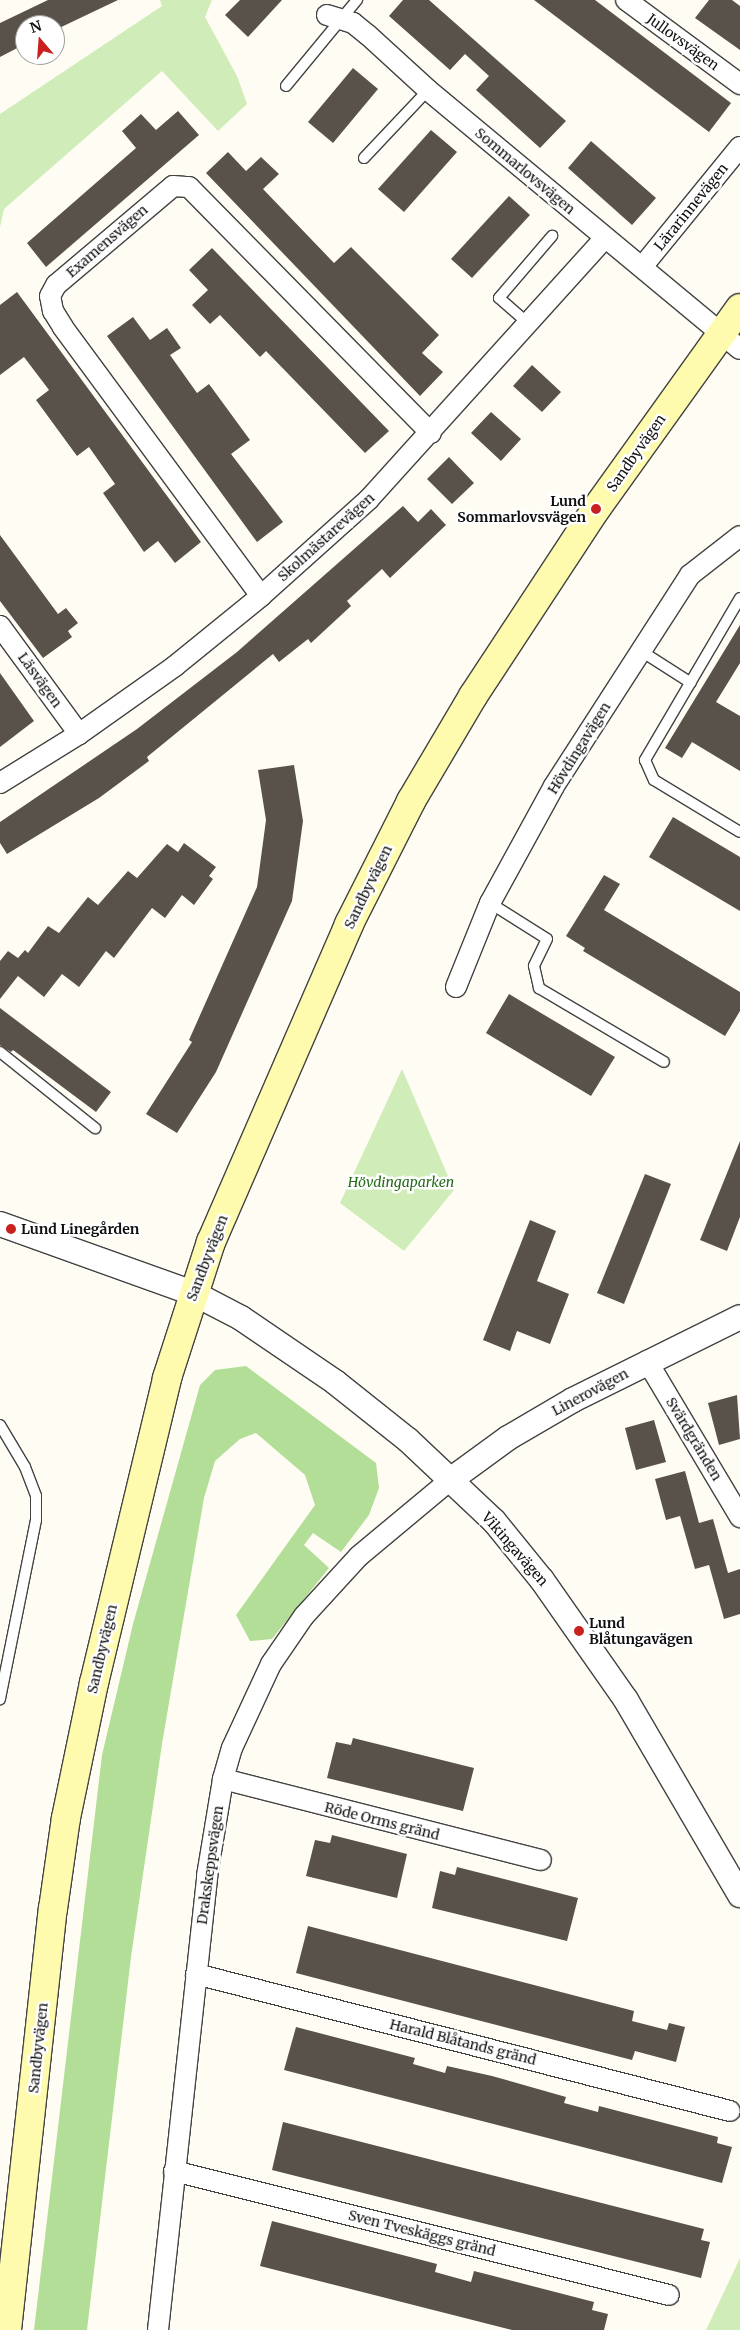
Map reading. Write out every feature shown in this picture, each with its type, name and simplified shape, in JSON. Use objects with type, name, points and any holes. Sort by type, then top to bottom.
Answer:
[{"type":"main road","name":"Sandbyvägen","points":[[7,2330],[53,1909],[66,1818],[94,1683],[167,1378],[211,1242],[345,933],[411,801],[473,696],[596,509],[730,342],[740,308]]},
{"type":"street","name":"Jullovsvägen","points":[[626,0],[740,84]]},
{"type":"street","name":"Sommarlovsvägen","points":[[333,18],[353,23],[428,90],[604,239],[642,267],[730,342]]},
{"type":"street","name":"Lärarinnevägen","points":[[642,267],[740,147]]},
{"type":"street","name":"Examensvägen","points":[[261,596],[63,327],[53,311],[50,296],[56,285],[172,186],[189,187],[431,433]]},
{"type":"street","name":"Skolmästarevägen","points":[[0,783],[79,734],[175,666],[261,596],[369,499],[530,325],[604,239]]},
{"type":"street","name":"Hövdingavägen","points":[[456,987],[490,903],[554,786],[690,575],[740,536]]},
{"type":"street","name":"Läsvägen","points":[[0,626],[79,734]]},
{"type":"street","name":"Vikingavägen","points":[[0,1224],[193,1293],[253,1325],[335,1382],[408,1440],[500,1528],[579,1631],[626,1700],[740,1895]]},
{"type":"street","name":"Linerovägen","points":[[449,1481],[508,1438],[647,1362],[740,1316]]},
{"type":"street","name":"Svärdgränden","points":[[647,1362],[740,1517]]},
{"type":"street","name":"Drakskeppsvägen","points":[[158,2330],[196,1974],[223,1779],[244,1716],[288,1637],[359,1556],[449,1481]]},
{"type":"street","name":"Röde Orms gränd","points":[[223,1779],[542,1860]]},
{"type":"street","name":"Harald Blåtands gränd","points":[[196,1974],[730,2111]]},
{"type":"street","name":"Sven Tveskäggs gränd","points":[[174,2171],[669,2296]]},
{"type":"lane","points":[[286,86],[333,18],[357,0]]},
{"type":"lane","points":[[364,158],[428,90]]},
{"type":"lane","points":[[530,325],[499,298],[552,236]]},
{"type":"lane","points":[[740,598],[645,760],[646,770],[654,780],[740,832]]},
{"type":"lane","points":[[641,651],[691,682]]},
{"type":"lane","points":[[490,903],[547,939],[534,966],[539,988],[664,1062]]},
{"type":"lane","points":[[0,1052],[95,1128]]},
{"type":"lane","points":[[0,1425],[3,1436],[36,1496],[36,1520],[0,1699]]},
{"type":"green space","points":[[160,0],[212,0],[205,17],[237,76],[247,104],[218,131],[162,71],[4,209],[0,227],[0,114],[162,6]]},
{"type":"green space","name":"Hövdingaparken","points":[[402,1069],[454,1190],[404,1251],[340,1203]]},
{"type":"green space","points":[[246,1366],[376,1463],[379,1488],[369,1515],[341,1552],[313,1533],[304,1545],[329,1568],[272,1639],[250,1641],[236,1615],[315,1505],[305,1475],[256,1433],[240,1439],[215,1461],[204,1498],[162,1744],[131,1957],[87,2330],[34,2330],[102,1755],[133,1624],[200,1385],[215,1370]]},
{"type":"green space","points":[[740,2258],[740,2330],[706,2330]]},
{"type":"building","points":[[48,0],[118,0],[65,25],[65,15],[17,15]]},
{"type":"building","points":[[240,0],[282,0],[248,37],[225,15]]},
{"type":"building","points":[[403,0],[429,0],[566,121],[540,148],[476,90],[489,76],[465,54],[450,70],[389,16]]},
{"type":"building","points":[[534,0],[595,0],[731,103],[709,132]]},
{"type":"building","points":[[709,0],[732,0],[740,6],[740,50],[695,18]]},
{"type":"building","points":[[15,16],[15,49],[0,57],[0,23]]},
{"type":"building","points":[[353,68],[378,89],[333,143],[308,122]]},
{"type":"building","points":[[178,111],[199,135],[46,267],[27,243],[136,148],[122,131],[141,114],[156,130]]},
{"type":"building","points":[[431,130],[457,152],[404,212],[378,189]]},
{"type":"building","points":[[591,141],[656,198],[632,225],[568,168]]},
{"type":"building","points":[[228,152],[246,171],[261,157],[279,174],[263,189],[334,263],[351,247],[439,335],[422,353],[443,372],[420,396],[206,173]]},
{"type":"building","points":[[509,196],[530,215],[472,278],[451,259]]},
{"type":"building","points":[[212,248],[389,431],[365,453],[266,351],[260,357],[220,315],[210,324],[192,305],[208,290],[189,270]]},
{"type":"building","points":[[17,292],[201,542],[175,563],[158,541],[144,552],[103,493],[115,484],[89,447],[77,456],[36,400],[49,390],[24,357],[0,375],[0,305]]},
{"type":"building","points":[[133,317],[150,340],[167,328],[181,348],[170,355],[197,393],[209,384],[250,440],[231,454],[283,522],[257,542],[107,336]]},
{"type":"building","points":[[532,365],[561,392],[542,412],[513,386]]},
{"type":"building","points":[[491,412],[521,439],[501,461],[471,433]]},
{"type":"building","points":[[449,457],[474,483],[452,504],[427,479]]},
{"type":"building","points":[[403,506],[418,522],[431,509],[446,525],[390,578],[382,569],[347,601],[351,606],[311,643],[308,639],[279,662],[273,654],[147,757],[149,761],[99,798],[7,854],[0,843],[0,822],[137,729],[237,652]]},
{"type":"building","points":[[0,535],[58,614],[66,608],[78,623],[68,631],[72,637],[43,658],[0,601]]},
{"type":"building","points":[[740,625],[740,663],[716,702],[740,716],[740,771],[692,742],[682,758],[665,748]]},
{"type":"building","points":[[0,673],[34,721],[0,747]]},
{"type":"building","points":[[294,765],[303,821],[292,901],[216,1072],[177,1133],[146,1114],[192,1042],[189,1040],[257,887],[266,820],[258,770]]},
{"type":"building","points":[[673,817],[740,857],[740,911],[649,857]]},
{"type":"building","points":[[184,843],[216,867],[209,876],[213,879],[194,905],[182,895],[165,918],[152,908],[114,958],[106,951],[79,987],[62,974],[44,997],[18,976],[0,999],[0,961],[8,951],[18,958],[25,950],[28,953],[48,926],[59,933],[88,897],[98,905],[128,871],[137,878],[167,844],[178,852]]},
{"type":"building","points":[[604,875],[620,884],[604,910],[740,992],[740,1011],[725,1036],[583,951],[585,948],[566,936]]},
{"type":"building","points":[[509,994],[615,1057],[591,1096],[486,1033]]},
{"type":"building","points":[[0,1008],[111,1092],[96,1112],[13,1050],[11,1052],[0,1045]]},
{"type":"building","points":[[740,1141],[740,1217],[727,1251],[700,1240]]},
{"type":"building","points":[[645,1174],[671,1184],[624,1304],[597,1293]]},
{"type":"building","points":[[530,1220],[556,1231],[537,1281],[569,1294],[550,1344],[517,1331],[510,1351],[483,1340]]},
{"type":"building","points":[[737,1395],[740,1439],[719,1445],[708,1403]]},
{"type":"building","points":[[654,1420],[666,1462],[636,1470],[625,1428]]},
{"type":"building","points":[[685,1471],[699,1523],[713,1519],[728,1573],[740,1569],[740,1614],[724,1619],[709,1565],[695,1569],[680,1516],[666,1520],[655,1479]]},
{"type":"building","points":[[353,1738],[474,1768],[463,1811],[327,1778],[336,1742],[351,1745]]},
{"type":"building","points":[[332,1835],[407,1854],[397,1898],[306,1876],[315,1840],[330,1843]]},
{"type":"building","points":[[457,1867],[578,1898],[567,1941],[432,1908],[440,1871],[455,1875]]},
{"type":"building","points":[[308,1926],[634,2011],[632,2021],[667,2030],[669,2023],[685,2027],[676,2062],[635,2051],[632,2060],[296,1973]]},
{"type":"building","points":[[296,2027],[415,2058],[413,2064],[445,2073],[447,2066],[492,2076],[566,2097],[564,2103],[598,2112],[599,2106],[718,2137],[717,2143],[732,2147],[722,2183],[284,2070]]},
{"type":"building","points":[[283,2122],[704,2229],[701,2240],[710,2242],[701,2278],[272,2170]]},
{"type":"building","points":[[272,2221],[437,2264],[435,2272],[471,2282],[474,2271],[594,2302],[592,2310],[608,2314],[604,2330],[512,2330],[260,2266]]},
{"type":"place","name":"Lund Sommarlovsvägen","points":[[596,509]]},
{"type":"place","name":"Lund Linegården","points":[[11,1229]]},
{"type":"place","name":"Lund Blåtungavägen","points":[[579,1631]]}]
